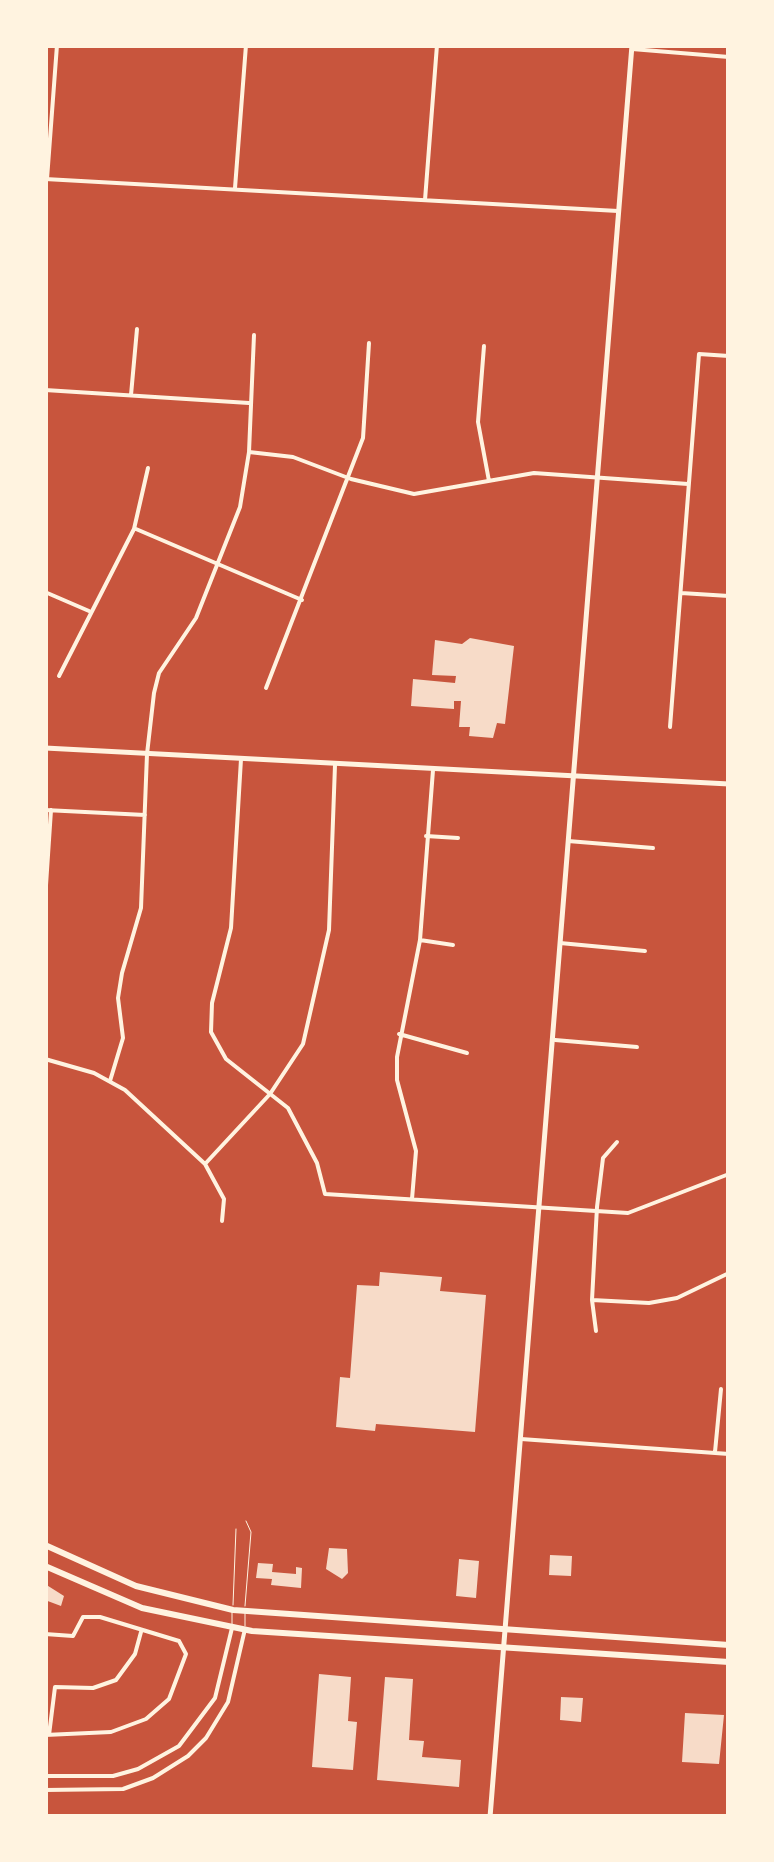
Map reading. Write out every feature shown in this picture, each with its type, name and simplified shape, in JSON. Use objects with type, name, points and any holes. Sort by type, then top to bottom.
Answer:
[{"type":"main road","points":[[45,1546],[136,1586],[232,1610],[729,1662]]},
{"type":"main road","points":[[45,1566],[142,1608],[244,1630],[729,1645]]},
{"type":"street","points":[[57,45],[46,179],[618,211]]},
{"type":"street","points":[[235,188],[246,45]]},
{"type":"street","points":[[425,201],[437,45]]},
{"type":"street","points":[[490,1817],[632,47],[729,57]]},
{"type":"street","points":[[132,395],[137,329]]},
{"type":"street","points":[[110,1081],[121,1056],[118,998],[122,973],[139,929],[147,754],[159,672],[196,618],[240,507],[249,452],[254,335]]},
{"type":"street","points":[[266,688],[351,479],[363,438],[369,343]]},
{"type":"street","points":[[484,346],[478,422],[489,481]]},
{"type":"street","points":[[670,727],[699,354],[729,356]]},
{"type":"street","points":[[45,390],[249,403]]},
{"type":"street","points":[[249,452],[294,457],[351,479],[414,494],[534,473],[688,484]]},
{"type":"street","points":[[58,676],[134,528],[148,468]]},
{"type":"street","points":[[134,528],[302,600]]},
{"type":"street","points":[[45,592],[88,612]]},
{"type":"street","points":[[681,593],[729,596]]},
{"type":"street","points":[[45,748],[729,784]]},
{"type":"street","points":[[242,759],[232,928],[212,1003],[211,1032],[226,1060],[288,1108],[317,1163],[325,1194],[598,1211],[643,1210],[729,1174]]},
{"type":"street","points":[[205,1164],[270,1094],[302,1044],[326,949],[335,764]]},
{"type":"street","points":[[412,1199],[416,1151],[396,1080],[399,1034],[420,940],[433,770]]},
{"type":"street","points":[[45,900],[48,810],[145,815]]},
{"type":"street","points":[[426,836],[458,838]]},
{"type":"street","points":[[568,841],[653,848]]},
{"type":"street","points":[[420,940],[452,944]]},
{"type":"street","points":[[560,943],[645,950]]},
{"type":"street","points":[[399,1034],[467,1052]]},
{"type":"street","points":[[555,1040],[637,1048]]},
{"type":"street","points":[[45,1059],[110,1081],[205,1164],[224,1199],[222,1221]]},
{"type":"street","points":[[596,1331],[592,1300],[603,1158],[617,1142]]},
{"type":"street","points":[[592,1300],[649,1303],[676,1298],[729,1274]]},
{"type":"street","points":[[716,1452],[721,1390]]},
{"type":"street","points":[[522,1438],[729,1454]]},
{"type":"street","points":[[45,1634],[73,1636],[83,1617],[100,1617],[184,1645],[180,1675],[170,1699],[146,1719],[111,1732],[47,1735],[55,1687],[93,1688],[116,1680],[135,1654],[140,1632]]},
{"type":"street","points":[[45,1776],[112,1776],[138,1769],[179,1746],[215,1698],[232,1628]]},
{"type":"street","points":[[45,1790],[123,1789],[166,1772],[188,1756],[225,1709],[238,1673],[244,1630]]},
{"type":"lane","points":[[244,1630],[251,1532],[246,1520]]},
{"type":"lane","points":[[232,1628],[236,1528]]},
{"type":"building","points":[[470,638],[514,646],[505,724],[497,723],[493,738],[469,736],[470,727],[459,727],[461,701],[454,701],[454,709],[411,706],[413,679],[455,683],[456,676],[432,675],[435,640],[462,644]]},
{"type":"building","points":[[380,1272],[442,1277],[440,1291],[486,1295],[475,1432],[376,1424],[375,1431],[336,1427],[340,1377],[350,1378],[357,1285],[379,1286]]},
{"type":"building","points":[[329,1548],[347,1549],[348,1573],[342,1579],[326,1569]]},
{"type":"building","points":[[550,1555],[572,1556],[571,1576],[549,1575]]},
{"type":"building","points":[[459,1559],[479,1561],[476,1598],[456,1596]]},
{"type":"building","points":[[258,1563],[273,1564],[272,1572],[296,1574],[296,1567],[302,1568],[301,1588],[271,1585],[272,1579],[256,1578]]},
{"type":"building","points":[[45,1584],[64,1596],[61,1606],[45,1600]]},
{"type":"building","points":[[319,1674],[351,1677],[348,1721],[357,1722],[353,1770],[312,1767]]},
{"type":"building","points":[[385,1677],[413,1679],[409,1740],[424,1741],[422,1757],[461,1760],[459,1787],[377,1780]]},
{"type":"building","points":[[561,1697],[583,1698],[581,1722],[560,1720]]},
{"type":"building","points":[[685,1713],[724,1715],[719,1764],[682,1762]]}]
